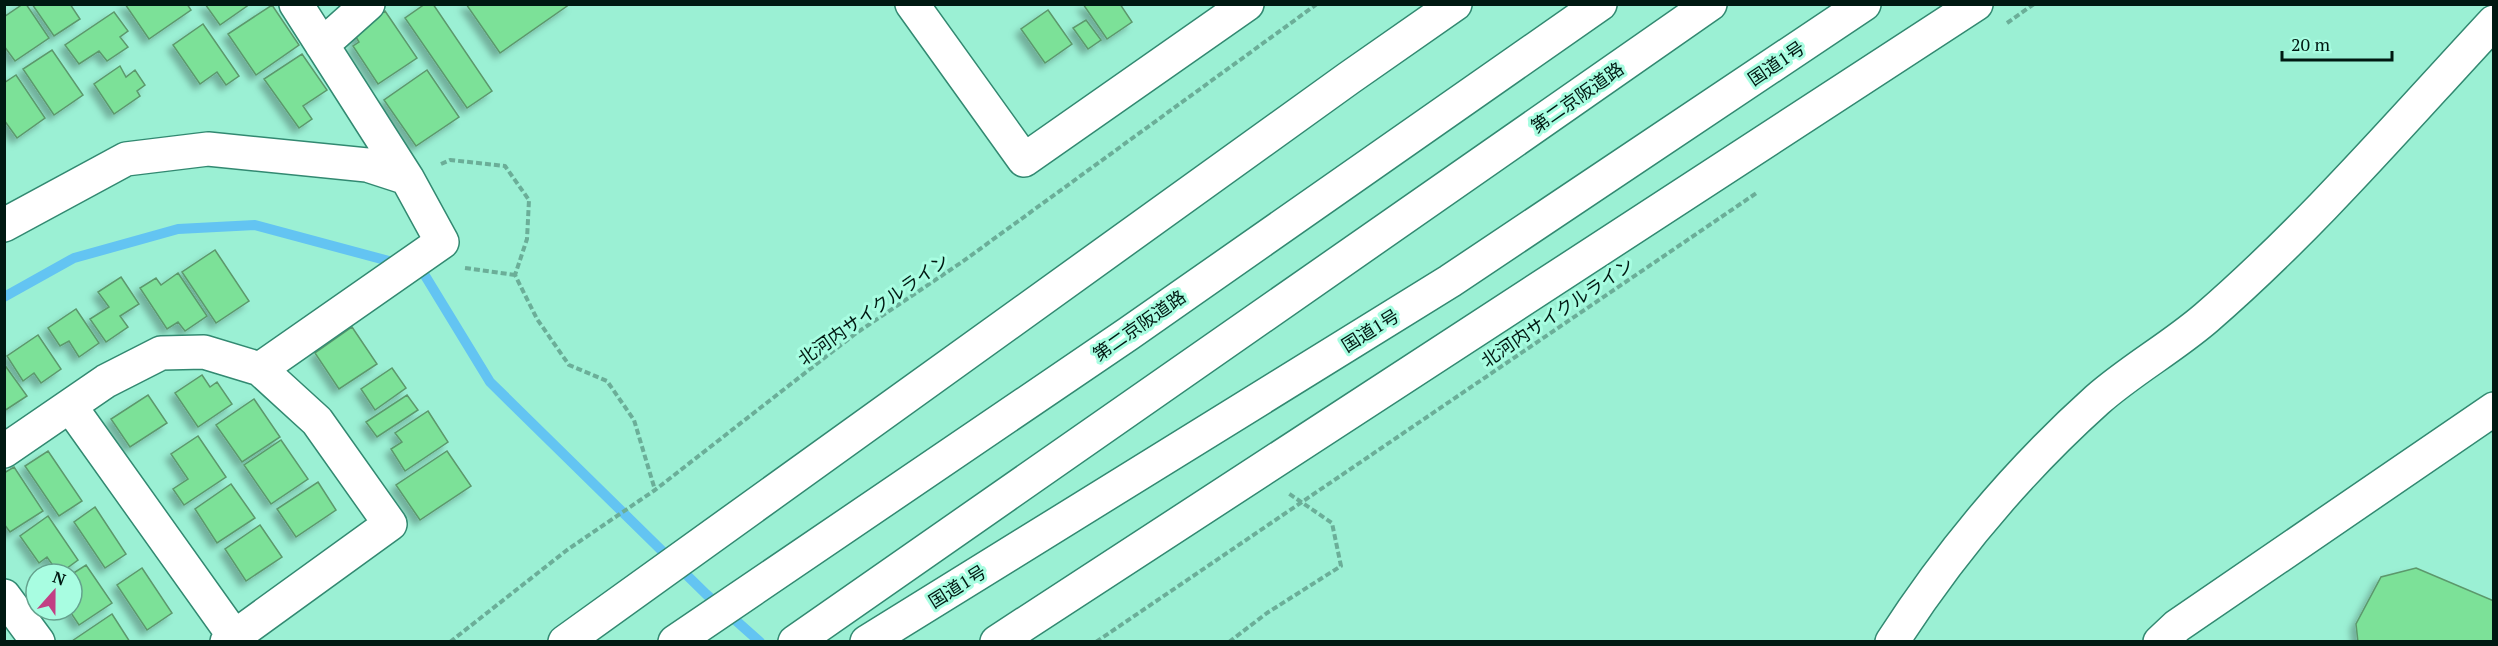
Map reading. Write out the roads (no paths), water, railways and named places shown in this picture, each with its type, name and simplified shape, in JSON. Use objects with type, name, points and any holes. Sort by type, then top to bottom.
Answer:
[{"type":"main road","points":[[260,369],[442,242],[407,178],[296,4]]},
{"type":"main road","points":[[322,45],[368,4]]},
{"type":"main road","points":[[912,4],[1024,160],[1247,4]]},
{"type":"main road","points":[[565,642],[1348,78],[1455,4]]},
{"type":"main road","name":"第二京阪道路","points":[[675,642],[1118,340],[1600,4]]},
{"type":"main road","name":"第二京阪道路","points":[[795,642],[1710,4]]},
{"type":"main road","name":"国道1号","points":[[867,642],[1450,281],[1864,4]]},
{"type":"main road","points":[[997,642],[1976,4]]},
{"type":"main road","points":[[1892,642],[1928,586],[2010,485],[2098,399],[2204,319],[2302,229],[2493,22]]},
{"type":"main road","points":[[4,225],[126,159],[208,149],[368,165],[407,178]]},
{"type":"main road","points":[[4,451],[106,381],[161,353],[204,352],[260,369],[317,420],[390,524],[230,639],[70,406]]},
{"type":"main road","points":[[2160,642],[2177,626],[2493,409]]},
{"type":"main road","points":[[4,596],[38,642]]},
{"type":"waterway","points":[[4,297],[74,258],[178,229],[255,225],[400,264]]},
{"type":"waterway","points":[[415,268],[421,269],[490,382],[706,594],[760,642]]}]
